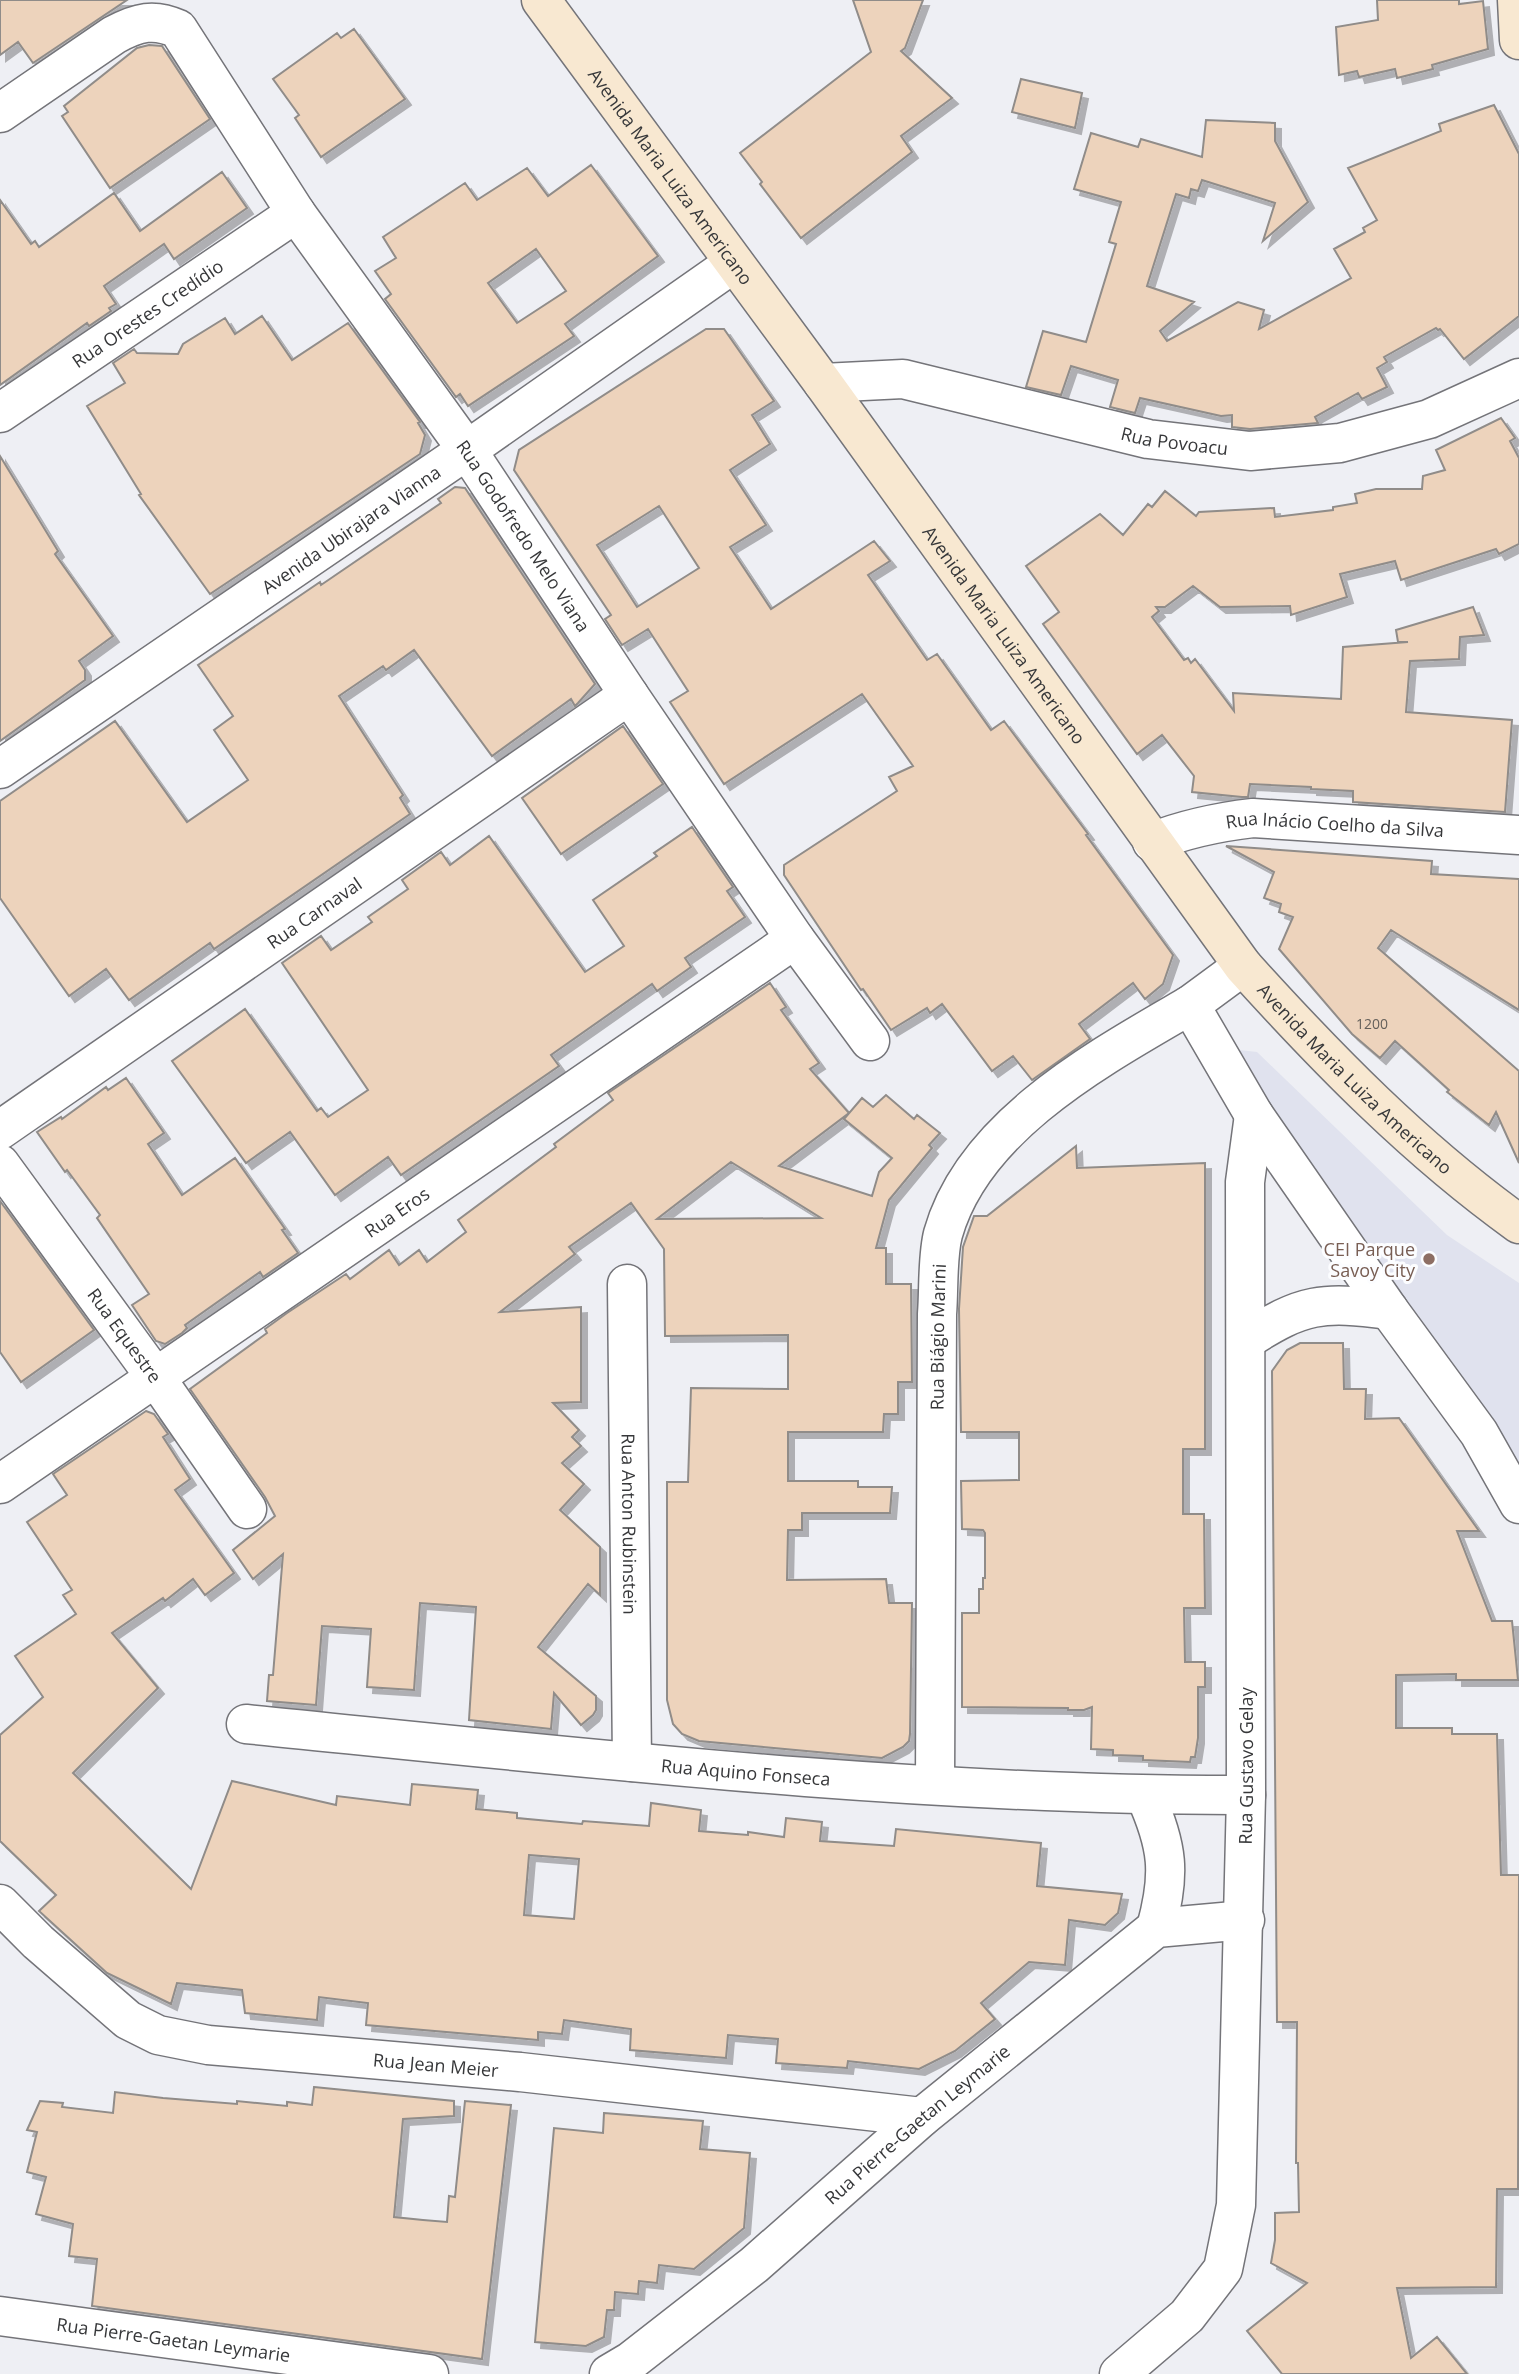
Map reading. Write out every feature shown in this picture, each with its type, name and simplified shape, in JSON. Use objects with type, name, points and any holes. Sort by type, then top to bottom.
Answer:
[{"type":"main road","name":"Avenida Maria Luiza Americano","points":[[541,0],[823,383],[1244,966],[1312,1043],[1377,1106],[1444,1166],[1519,1224]]},
{"type":"main road","points":[[1517,0],[1519,40]]},
{"type":"street","name":"Rua Godofredo Melo Viana","points":[[0,113],[114,34],[134,24],[149,21],[178,29],[296,213],[467,450],[795,939],[870,1041]]},
{"type":"street","name":"Rua Orestes Credídio","points":[[0,414],[296,213]]},
{"type":"street","name":"Avenida Ubirajara Vianna","points":[[0,769],[467,450],[734,263]]},
{"type":"street","name":"Rua Povoacu","points":[[823,383],[903,379],[1148,439],[1250,451],[1340,443],[1429,419],[1519,378]]},
{"type":"street","name":"Rua Carnaval","points":[[0,1130],[629,695]]},
{"type":"street","name":"Rua Inácio Coelho da Silva","points":[[1152,842],[1180,831],[1253,818],[1519,835]]},
{"type":"street","name":"Rua Eros","points":[[0,1485],[795,939]]},
{"type":"street","name":"Rua Biágio Marini","points":[[935,1785],[937,1314],[942,1236],[957,1195],[983,1156],[1039,1103],[1118,1046],[1189,1005],[1244,966]]},
{"type":"street","points":[[1189,1005],[1254,1115],[1389,1310],[1479,1433],[1519,1504]]},
{"type":"street","name":"Rua Gustavo Gelay","points":[[1119,2374],[1187,2316],[1223,2269],[1236,2205],[1245,1920],[1245,1182],[1254,1115]]},
{"type":"street","name":"Rua Equestre","points":[[0,1164],[156,1378],[247,1509]]},
{"type":"street","name":"Rua Anton Rubinstein","points":[[627,1284],[632,1762]]},
{"type":"street","points":[[1246,1340],[1278,1320],[1311,1307],[1343,1304],[1389,1310]]},
{"type":"street","name":"Rua Aquino Fonseca","points":[[246,1724],[632,1762],[935,1785],[1145,1795],[1246,1795]]},
{"type":"street","points":[[1145,1795],[1159,1827],[1166,1860],[1165,1895],[1156,1928],[1245,1920]]},
{"type":"street","name":"Rua Jean Meier","points":[[0,1904],[38,1942],[128,2020],[158,2035],[221,2046],[520,2072],[922,2117]]},
{"type":"street","name":"Rua Pierre-Gaetan Leymarie","points":[[609,2374],[631,2361],[754,2265],[922,2117],[1156,1928]]},
{"type":"street","name":"Rua Pierre-Gaetan Leymarie","points":[[0,2316],[429,2374]]},
{"type":"shaded area","name":"CEI Parque Savoy City","points":[[1239,1050],[1257,1052],[1447,1235],[1519,1283],[1519,1463],[1500,1430],[1238,1070]]},
{"type":"building","points":[[0,0],[127,0],[33,63],[18,42],[0,55]]},
{"type":"building","points":[[853,0],[923,0],[905,48],[901,51],[952,98],[901,136],[912,152],[801,238],[740,153],[871,52]]},
{"type":"building","points":[[1377,0],[1459,0],[1459,4],[1483,1],[1488,49],[1432,65],[1433,69],[1397,78],[1395,69],[1359,77],[1357,71],[1339,75],[1336,27],[1378,20]]},
{"type":"building","points":[[354,29],[405,99],[321,157],[295,118],[299,115],[273,79],[337,33],[341,38]]},
{"type":"building","points":[[162,46],[210,119],[110,188],[62,116],[68,112],[64,106],[137,48]]},
{"type":"building","points":[[1021,79],[1082,93],[1075,128],[1012,112]]},
{"type":"building","points":[[1494,105],[1519,154],[1519,316],[1464,359],[1440,329],[1436,328],[1384,357],[1387,362],[1377,368],[1387,387],[1362,399],[1358,393],[1315,417],[1318,423],[1250,429],[1232,427],[1232,415],[1221,416],[1140,398],[1135,413],[1110,407],[1118,380],[1071,366],[1061,395],[1026,387],[1043,331],[1086,342],[1116,244],[1109,242],[1121,202],[1074,189],[1091,133],[1138,147],[1141,139],[1202,157],[1206,120],[1275,123],[1275,141],[1308,202],[1263,241],[1275,203],[1202,180],[1198,191],[1191,189],[1189,198],[1176,194],[1147,286],[1194,302],[1160,331],[1167,341],[1238,302],[1264,310],[1259,329],[1351,278],[1334,249],[1365,232],[1363,228],[1377,220],[1348,168],[1441,131],[1439,124]]},
{"type":"building","points":[[591,165],[658,256],[565,324],[574,336],[468,406],[460,394],[456,397],[385,299],[391,294],[375,271],[396,258],[383,237],[465,183],[477,200],[527,168],[548,196]],"holes":[[[536,249],[566,291],[517,323],[488,283]]]},
{"type":"building","points":[[222,172],[247,208],[174,259],[164,244],[104,286],[116,304],[109,308],[111,311],[89,326],[87,323],[0,385],[0,200],[31,244],[35,241],[39,247],[114,193],[140,231]]},
{"type":"building","points":[[262,316],[292,360],[348,323],[420,422],[418,423],[425,435],[420,454],[210,594],[139,495],[141,494],[87,406],[125,383],[113,363],[134,349],[137,353],[178,354],[183,344],[225,318],[235,334]]},
{"type":"building","points":[[706,329],[724,329],[774,401],[752,415],[770,444],[730,470],[766,525],[730,547],[771,609],[874,541],[890,561],[868,575],[927,660],[937,654],[991,730],[1004,721],[1173,955],[1163,984],[1145,999],[1133,983],[1079,1024],[1090,1039],[1032,1080],[1013,1056],[992,1071],[942,1004],[930,1013],[927,1008],[891,1030],[784,875],[784,865],[897,791],[889,777],[913,766],[862,694],[724,784],[670,702],[688,691],[648,629],[622,645],[605,619],[611,615],[514,470],[519,450]],"holes":[[[659,506],[699,568],[637,607],[597,545]]]},
{"type":"building","points":[[1501,418],[1515,438],[1510,441],[1519,458],[1519,544],[1499,554],[1496,549],[1401,580],[1395,561],[1340,574],[1347,597],[1291,615],[1290,606],[1220,607],[1193,586],[1165,607],[1156,607],[1159,611],[1152,617],[1184,660],[1188,658],[1191,663],[1195,659],[1234,711],[1233,693],[1341,699],[1343,647],[1408,642],[1398,642],[1396,630],[1473,607],[1484,635],[1460,637],[1459,659],[1410,661],[1406,712],[1512,720],[1505,812],[1353,802],[1353,791],[1311,787],[1250,784],[1248,797],[1192,792],[1194,776],[1162,735],[1137,754],[1043,624],[1059,612],[1026,566],[1100,514],[1123,535],[1148,504],[1152,507],[1165,491],[1196,516],[1199,512],[1274,508],[1275,517],[1333,510],[1333,507],[1357,503],[1355,494],[1376,489],[1422,489],[1423,476],[1445,470],[1436,450]]},
{"type":"building","points":[[0,456],[58,551],[55,554],[113,636],[79,661],[85,670],[85,680],[0,741]]},
{"type":"building","points":[[455,487],[465,488],[595,684],[575,706],[571,699],[492,756],[414,650],[386,670],[383,666],[339,696],[403,795],[400,798],[410,814],[214,949],[210,943],[129,1000],[106,969],[69,996],[0,898],[0,801],[115,721],[187,822],[248,780],[214,730],[233,716],[198,665],[441,503],[438,499]]},
{"type":"building","points":[[623,726],[663,784],[561,854],[522,798]]},
{"type":"building","points":[[692,827],[733,887],[727,891],[745,917],[685,958],[691,967],[657,991],[652,984],[551,1055],[559,1066],[401,1175],[388,1157],[335,1195],[290,1132],[246,1163],[172,1061],[245,1009],[317,1111],[321,1108],[328,1117],[368,1090],[282,963],[321,936],[331,950],[372,922],[368,917],[408,889],[402,880],[441,852],[450,865],[489,836],[585,972],[624,946],[593,900],[657,856],[654,853]]},
{"type":"building","points":[[1226,846],[1432,861],[1431,874],[1519,879],[1519,1010],[1391,930],[1378,948],[1519,1071],[1519,1163],[1496,1112],[1489,1125],[1447,1092],[1449,1090],[1395,1041],[1380,1058],[1352,1034],[1279,949],[1293,917],[1279,912],[1281,904],[1264,898],[1274,872]]},
{"type":"building","points":[[770,983],[786,1007],[781,1010],[819,1063],[810,1069],[849,1113],[779,1166],[872,1196],[879,1172],[892,1158],[844,1119],[862,1098],[873,1107],[886,1095],[914,1119],[917,1115],[940,1133],[929,1145],[932,1148],[889,1200],[876,1248],[886,1248],[886,1284],[911,1284],[912,1382],[898,1382],[898,1414],[884,1414],[883,1432],[788,1432],[788,1481],[858,1481],[858,1487],[892,1487],[890,1513],[802,1513],[802,1530],[788,1530],[787,1580],[886,1579],[889,1603],[912,1603],[909,1741],[882,1758],[699,1741],[682,1734],[673,1724],[667,1700],[667,1482],[688,1482],[691,1388],[788,1389],[788,1335],[665,1336],[664,1249],[631,1203],[569,1247],[575,1254],[500,1312],[581,1307],[581,1402],[553,1403],[579,1430],[572,1437],[581,1446],[562,1463],[584,1484],[560,1510],[600,1547],[600,1595],[588,1584],[538,1647],[596,1696],[596,1710],[593,1715],[581,1725],[554,1693],[551,1729],[469,1720],[476,1607],[420,1603],[414,1690],[367,1687],[371,1629],[322,1626],[316,1705],[267,1701],[269,1675],[273,1675],[283,1554],[253,1579],[233,1550],[275,1516],[265,1497],[190,1389],[267,1333],[265,1329],[287,1313],[346,1274],[350,1279],[389,1250],[399,1265],[419,1250],[427,1262],[466,1232],[458,1220],[556,1147],[554,1144],[613,1100],[608,1093]],"holes":[[[731,1162],[821,1218],[657,1219]]]},
{"type":"building","points":[[126,1078],[164,1133],[148,1144],[182,1195],[235,1158],[285,1229],[282,1230],[298,1253],[263,1277],[260,1272],[185,1325],[187,1328],[182,1333],[165,1344],[156,1341],[132,1305],[149,1294],[97,1218],[100,1215],[37,1132],[61,1117],[62,1119],[106,1087],[108,1090]]},
{"type":"building","points":[[1076,1146],[1077,1168],[1205,1163],[1205,1449],[1183,1449],[1183,1514],[1204,1514],[1205,1608],[1184,1608],[1185,1662],[1205,1662],[1205,1687],[1198,1687],[1198,1738],[1195,1757],[1191,1757],[1190,1762],[1143,1760],[1143,1756],[1113,1755],[1113,1750],[1091,1749],[1092,1707],[1068,1710],[962,1707],[962,1613],[979,1613],[979,1589],[983,1589],[985,1578],[985,1533],[983,1530],[962,1529],[961,1481],[1019,1480],[1019,1432],[961,1432],[959,1309],[963,1247],[974,1216],[987,1216]]},
{"type":"building","points":[[0,1201],[94,1330],[21,1382],[0,1352]]},
{"type":"building","points":[[1300,1343],[1343,1343],[1344,1389],[1366,1389],[1365,1419],[1399,1418],[1479,1531],[1457,1531],[1492,1621],[1512,1621],[1518,1680],[1456,1680],[1456,1674],[1396,1675],[1396,1728],[1452,1728],[1452,1734],[1497,1734],[1501,1875],[1519,1875],[1518,2189],[1497,2189],[1496,2287],[1397,2288],[1411,2358],[1437,2337],[1467,2374],[1282,2374],[1247,2331],[1307,2283],[1271,2263],[1275,2240],[1275,2213],[1299,2212],[1296,2163],[1297,2022],[1277,2022],[1272,1371],[1287,1350]]},
{"type":"building","points":[[146,1411],[154,1414],[168,1434],[163,1437],[190,1479],[175,1490],[234,1573],[205,1595],[193,1579],[165,1601],[163,1598],[112,1633],[158,1688],[73,1773],[191,1889],[232,1781],[336,1805],[337,1796],[410,1805],[412,1784],[478,1790],[476,1809],[517,1813],[517,1818],[649,1826],[651,1803],[701,1810],[699,1831],[748,1835],[748,1832],[784,1837],[786,1818],[822,1822],[820,1841],[894,1846],[896,1829],[1041,1843],[1037,1886],[1122,1894],[1118,1913],[1105,1925],[1069,1920],[1065,1965],[1029,1962],[981,2003],[995,2019],[955,2051],[919,2069],[848,2061],[847,2068],[776,2063],[778,2039],[728,2035],[726,2058],[630,2050],[631,2029],[564,2020],[562,2034],[538,2032],[538,2040],[366,2025],[368,2003],[319,1997],[317,2020],[245,2013],[242,1990],[177,1983],[171,2004],[107,1973],[39,1911],[56,1895],[0,1841],[0,1735],[43,1697],[15,1656],[76,1614],[63,1595],[72,1590],[27,1522],[67,1495],[53,1474]],"holes":[[[529,1855],[579,1859],[574,1919],[524,1915]]]},
{"type":"building","points":[[314,2087],[454,2101],[454,2116],[403,2119],[394,2217],[423,2220],[447,2222],[449,2196],[455,2197],[465,2101],[511,2105],[482,2359],[92,2306],[97,2259],[69,2256],[73,2224],[36,2214],[46,2177],[27,2172],[37,2132],[27,2130],[40,2101],[63,2103],[62,2107],[113,2113],[115,2092],[237,2104],[237,2101],[287,2106],[287,2102],[312,2105]]},
{"type":"building","points":[[604,2113],[703,2121],[700,2149],[750,2153],[744,2228],[694,2269],[659,2265],[657,2283],[639,2281],[638,2294],[615,2292],[614,2310],[607,2310],[604,2337],[586,2346],[535,2342],[554,2128],[603,2133]]},
{"type":"place","name":"CEI Parque Savoy City","points":[[1429,1259]]}]
